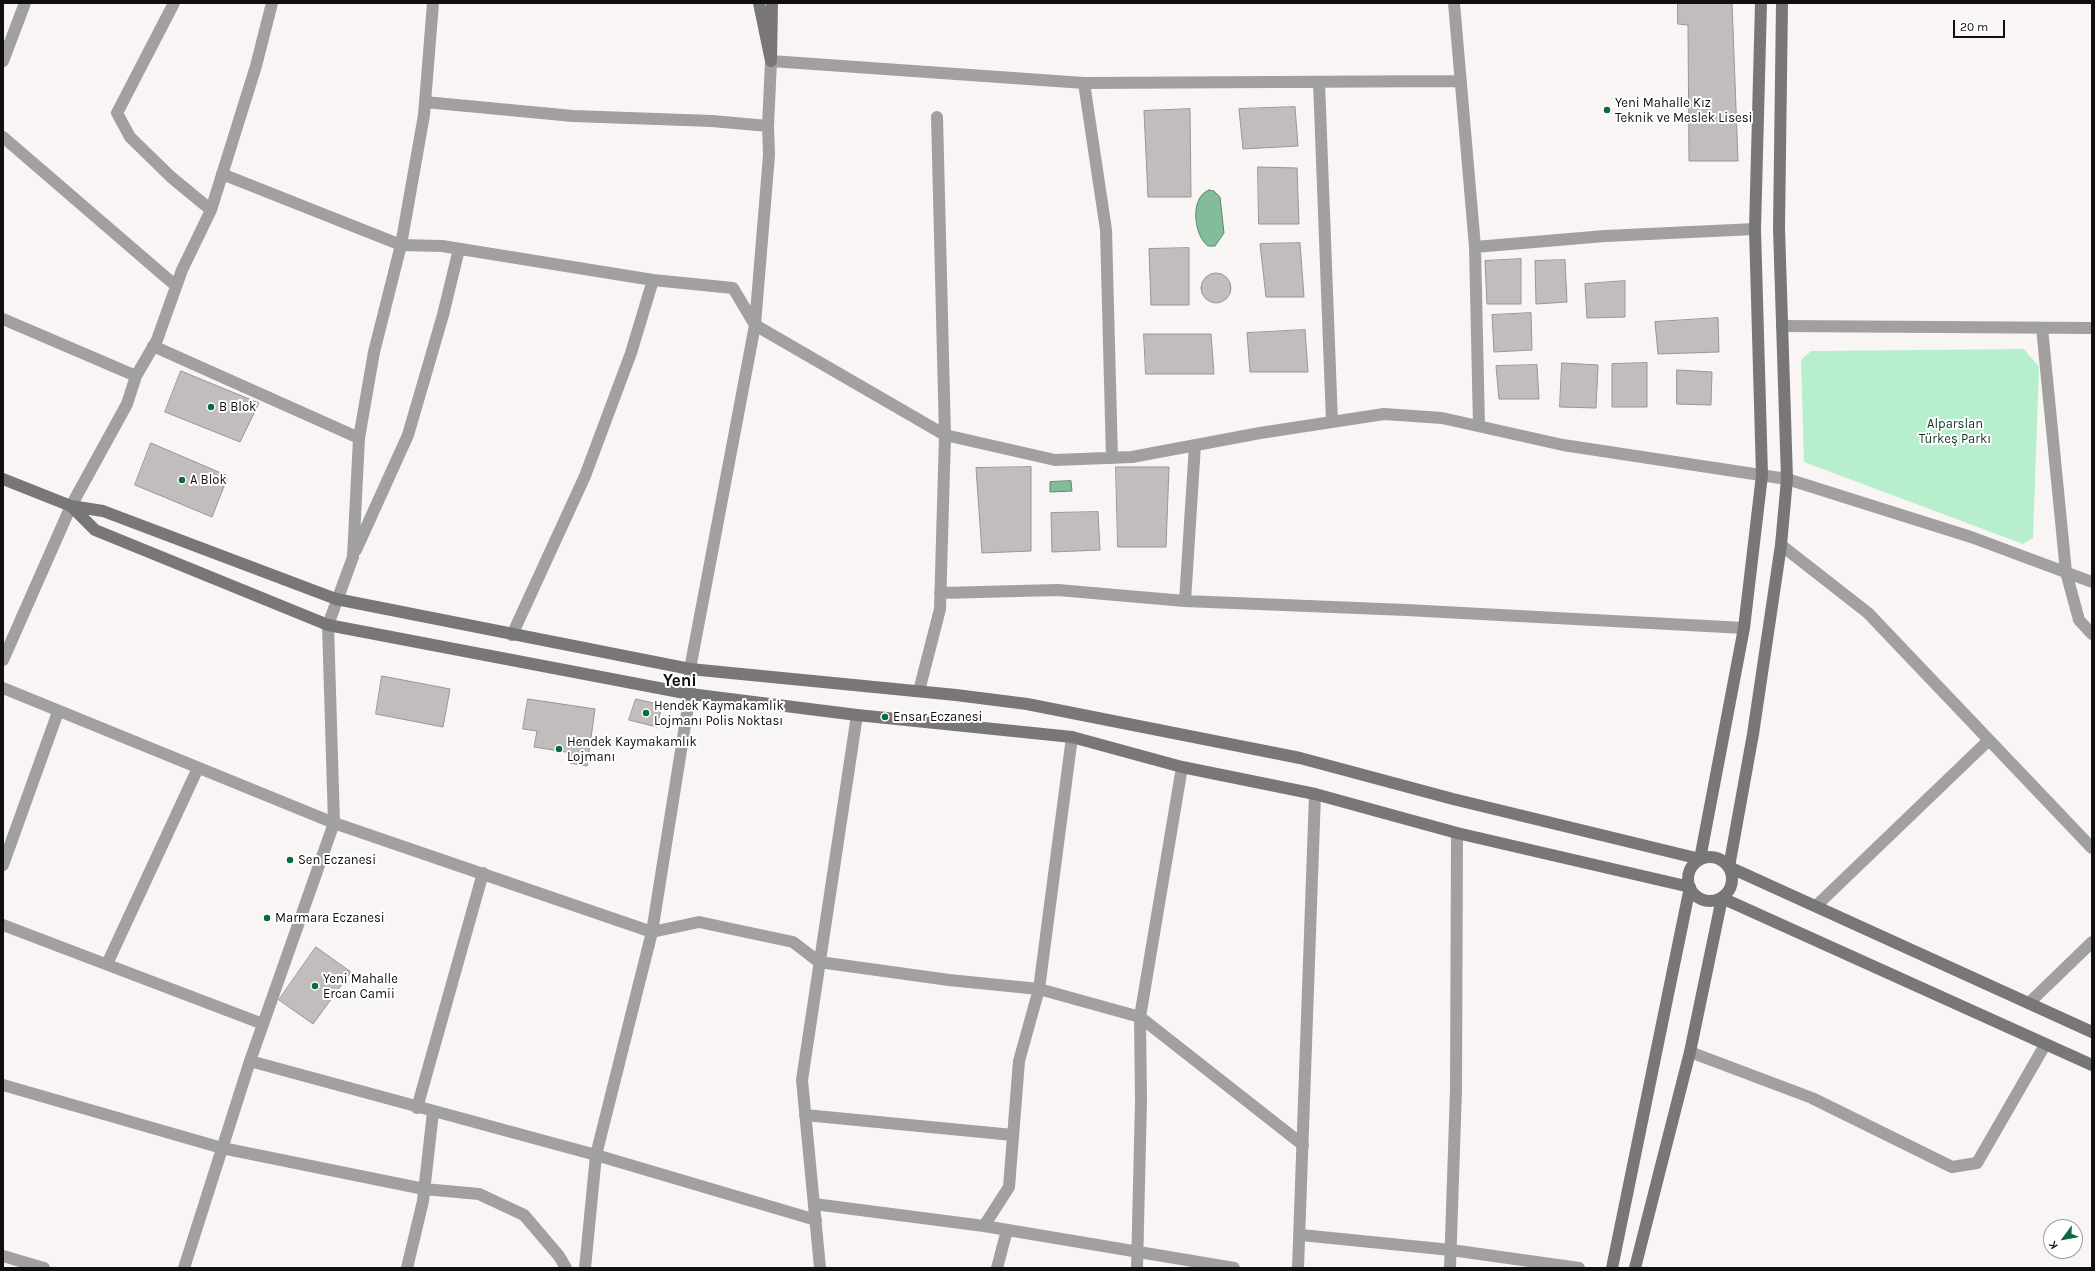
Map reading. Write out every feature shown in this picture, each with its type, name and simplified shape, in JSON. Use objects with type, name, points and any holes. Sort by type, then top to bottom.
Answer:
[{"type":"main road","points":[[759,3],[771,61]]},
{"type":"main road","points":[[771,61],[772,3]]},
{"type":"main road","points":[[1700,859],[1744,628],[1762,475],[1755,229],[1761,3]]},
{"type":"main road","points":[[1635,1268],[1690,1052],[1722,898],[1731,888],[1732,880],[1729,867],[1753,734],[1781,545],[1787,479],[1779,228],[1782,3]]},
{"type":"main road","points":[[3,479],[71,506],[103,511],[336,599],[690,669],[1027,704],[1300,758],[1453,799],[1700,859]]},
{"type":"main road","points":[[71,506],[96,530],[328,625],[690,694],[857,715],[1072,737],[1182,767],[1315,794],[1457,833],[1690,887]]},
{"type":"main road","points":[[2092,1032],[1729,867],[1719,858],[1706,857],[1700,859],[1691,868],[1688,881],[1690,887],[1700,898],[1714,900],[1722,898],[2092,1065]]},
{"type":"main road","points":[[1612,1268],[1690,887]]},
{"type":"street","points":[[3,61],[25,3]]},
{"type":"street","points":[[174,3],[117,113],[130,137],[171,177],[211,210]]},
{"type":"street","points":[[3,660],[71,506],[127,404],[136,376],[153,346],[182,270],[211,210],[256,66],[272,3]]},
{"type":"street","points":[[353,557],[359,438],[374,352],[401,245],[425,102],[433,3]]},
{"type":"street","points":[[1454,3],[1475,247],[1479,426]]},
{"type":"street","points":[[585,1268],[596,1155],[652,932],[690,694],[690,669],[755,325],[769,155],[768,126],[771,61],[1084,83],[1461,81]]},
{"type":"street","points":[[1319,82],[1332,422]]},
{"type":"street","points":[[1084,83],[1106,230],[1112,458]]},
{"type":"street","points":[[425,102],[573,116],[712,121],[768,126]]},
{"type":"street","points":[[919,692],[940,609],[944,435],[937,116]]},
{"type":"street","points":[[3,137],[176,286]]},
{"type":"street","points":[[222,174],[401,245],[459,249],[653,280],[733,288],[755,325],[944,435],[1054,460],[1132,457],[1195,445],[1384,414],[1442,418],[1563,444],[1787,479],[1971,537],[2092,582]]},
{"type":"street","points":[[1475,247],[1605,236],[1755,229]]},
{"type":"street","points":[[184,1268],[250,1061],[334,822],[328,625],[336,599],[353,557],[408,435],[459,249]]},
{"type":"street","points":[[512,635],[585,476],[631,353],[653,280]]},
{"type":"street","points":[[3,319],[136,376]]},
{"type":"street","points":[[1782,326],[2092,328]]},
{"type":"street","points":[[2042,328],[2066,572],[2079,620],[2092,634]]},
{"type":"street","points":[[153,346],[359,438]]},
{"type":"street","points":[[1185,601],[1195,445]]},
{"type":"street","points":[[1781,545],[1868,613],[2092,848]]},
{"type":"street","points":[[940,593],[1058,590],[1185,601],[1406,610],[1744,628]]},
{"type":"street","points":[[3,688],[58,712],[334,822],[652,932],[699,922],[793,942],[819,962],[949,980],[1038,989],[1140,1017],[1304,1145]]},
{"type":"street","points":[[3,865],[58,712]]},
{"type":"street","points":[[820,1268],[802,1080],[857,715]]},
{"type":"street","points":[[984,1226],[1009,1187],[1019,1061],[1038,989],[1072,737]]},
{"type":"street","points":[[1816,906],[1989,740]]},
{"type":"street","points":[[1137,1268],[1141,1101],[1140,1017],[1182,767]]},
{"type":"street","points":[[106,964],[198,768]]},
{"type":"street","points":[[1298,1268],[1304,1145],[1315,794]]},
{"type":"street","points":[[1450,1268],[1456,1090],[1457,833]]},
{"type":"street","points":[[417,1108],[483,873]]},
{"type":"street","points":[[3,925],[263,1024]]},
{"type":"street","points":[[2029,1004],[2092,942]]},
{"type":"street","points":[[1690,1052],[1812,1098],[1952,1167],[1977,1163],[2046,1044]]},
{"type":"street","points":[[250,1061],[417,1108],[596,1155],[816,1220]]},
{"type":"street","points":[[3,1085],[222,1148],[424,1189],[479,1194],[524,1215],[559,1256],[566,1268]]},
{"type":"street","points":[[406,1268],[424,1189],[433,1112]]},
{"type":"street","points":[[805,1115],[1013,1135]]},
{"type":"street","points":[[814,1204],[984,1226],[1234,1268]]},
{"type":"street","points":[[997,1268],[1007,1230]]},
{"type":"street","points":[[1300,1235],[1451,1250],[1579,1268]]},
{"type":"street","points":[[3,1256],[19,1265],[44,1268]]},
{"type":"green space","name":"Alparslan Türkeş Parkı","points":[[2024,349],[2039,367],[2033,538],[2023,544],[1804,462],[1801,360],[1811,351]]},
{"type":"shaded area","points":[[1209,190],[1214,191],[1220,197],[1224,233],[1215,246],[1208,246],[1203,241],[1199,234],[1196,217],[1198,200]]},
{"type":"shaded area","points":[[1071,481],[1072,491],[1050,492],[1050,482]]},
{"type":"building","points":[[1678,3],[1732,3],[1738,161],[1689,161],[1688,25],[1678,24]]},
{"type":"building","points":[[1295,107],[1298,146],[1243,149],[1239,109]]},
{"type":"building","points":[[1190,109],[1191,197],[1148,197],[1144,111]]},
{"type":"building","points":[[1258,167],[1297,168],[1299,224],[1259,224]]},
{"type":"building","points":[[1300,243],[1304,297],[1266,297],[1260,244]]},
{"type":"building","points":[[1189,248],[1189,305],[1151,305],[1149,249]]},
{"type":"building","points":[[1521,259],[1521,304],[1487,304],[1485,261]]},
{"type":"building","points":[[1565,260],[1567,302],[1536,304],[1535,261]]},
{"type":"building","points":[[1216,273],[1226,278],[1231,288],[1226,298],[1216,303],[1206,298],[1201,288],[1206,278]]},
{"type":"building","points":[[1625,281],[1625,317],[1587,318],[1585,284]]},
{"type":"building","points":[[1531,313],[1532,350],[1494,352],[1492,315]]},
{"type":"building","points":[[1718,318],[1719,352],[1658,354],[1655,322]]},
{"type":"building","points":[[1305,330],[1308,372],[1250,372],[1247,333]]},
{"type":"building","points":[[1144,334],[1211,334],[1214,374],[1146,374]]},
{"type":"building","points":[[1562,363],[1598,365],[1596,408],[1560,407]]},
{"type":"building","points":[[1647,363],[1647,407],[1612,407],[1612,364]]},
{"type":"building","points":[[1537,365],[1539,399],[1499,399],[1496,366]]},
{"type":"building","points":[[1677,370],[1712,372],[1711,405],[1677,404]]},
{"type":"building","name":"B Blok","points":[[181,371],[259,403],[240,442],[165,412]]},
{"type":"building","name":"A Blok","points":[[151,443],[228,476],[212,517],[135,485]]},
{"type":"building","points":[[1031,467],[1031,551],[982,553],[976,468]]},
{"type":"building","points":[[1116,467],[1169,467],[1166,547],[1118,547]]},
{"type":"building","points":[[1098,512],[1100,550],[1052,552],[1051,513]]},
{"type":"building","points":[[382,676],[450,689],[443,727],[376,714]]},
{"type":"building","name":"Hendek Kaymakamlık Lojmanı","points":[[528,699],[595,709],[587,766],[570,763],[572,753],[534,747],[537,731],[523,729]]},
{"type":"building","name":"Hendek Kaymakamlık Lojmanı Polis Noktası","points":[[636,699],[662,705],[657,727],[629,720]]},
{"type":"building","name":"Yeni Mahalle Ercan Camii","points":[[316,947],[351,972],[313,1024],[279,1000]]},
{"type":"place","name":"Yeni Mahalle Kız Teknik ve Meslek Lisesi","points":[[1607,110]]},
{"type":"place","name":"B Blok","points":[[211,407]]},
{"type":"place","name":"A Blok","points":[[182,480]]},
{"type":"place","name":"Hendek Kaymakamlık Lojmanı Polis Noktası","points":[[646,713]]},
{"type":"place","name":"Ensar Eczanesi","points":[[885,717]]},
{"type":"place","name":"Hendek Kaymakamlık Lojmanı","points":[[559,749]]},
{"type":"place","name":"Sen Eczanesi","points":[[290,860]]},
{"type":"place","name":"Marmara Eczanesi","points":[[267,918]]},
{"type":"place","name":"Yeni Mahalle Ercan Camii","points":[[315,986]]},
{"type":"district","name":"Yeni","points":[[680,681]]}]
